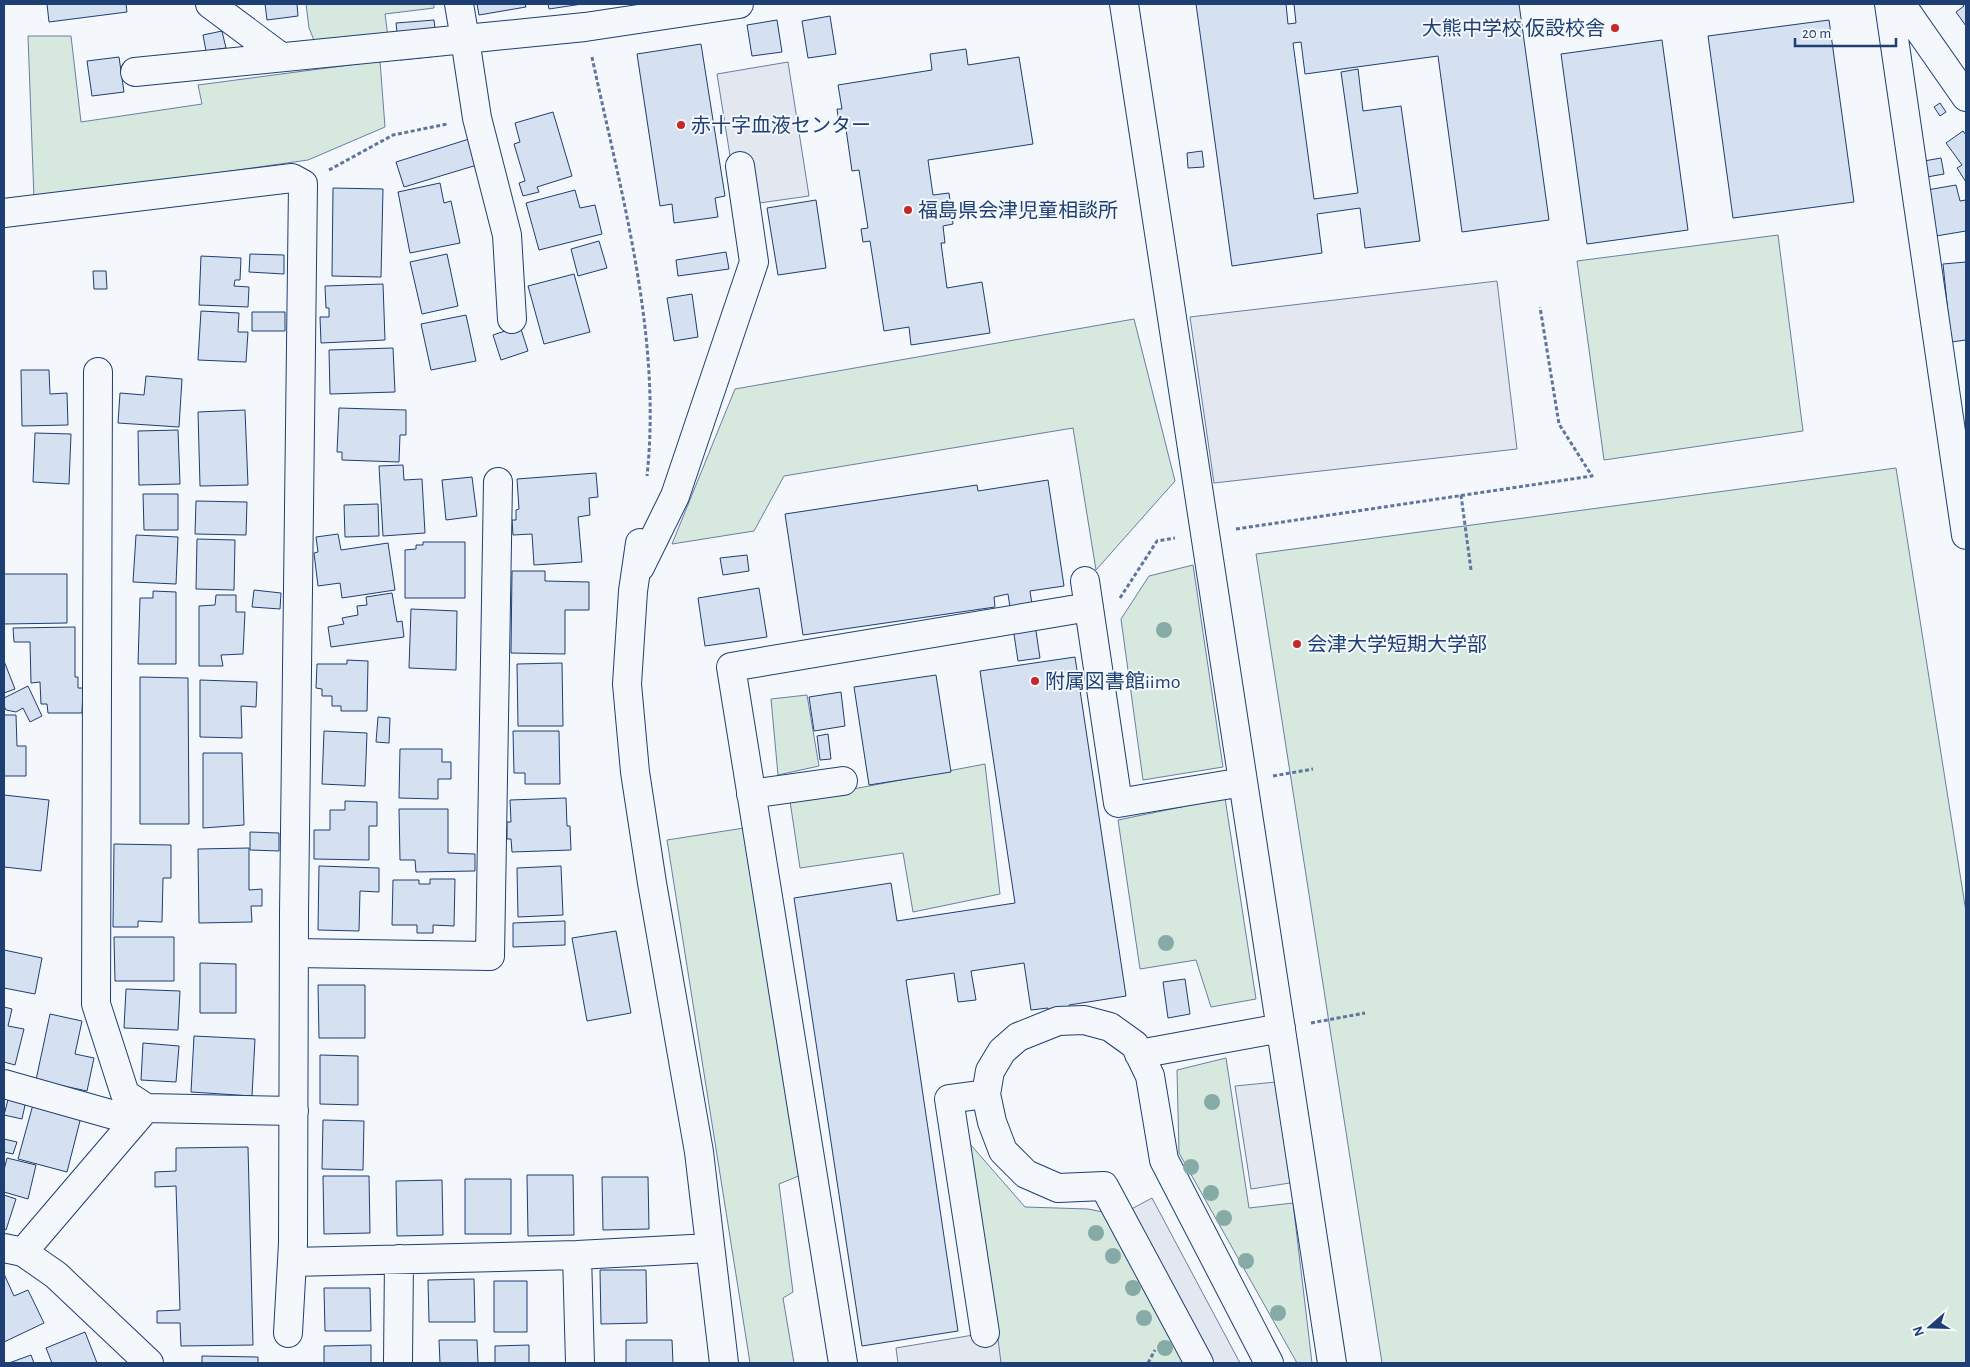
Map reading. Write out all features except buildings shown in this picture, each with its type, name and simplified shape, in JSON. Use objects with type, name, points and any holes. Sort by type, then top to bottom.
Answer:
[{"type":"street","points":[[210,4],[281,57]]},
{"type":"street","points":[[459,4],[477,118],[507,234],[512,319]]},
{"type":"street","points":[[135,72],[585,27],[705,6],[739,4]]},
{"type":"street","points":[[1124,4],[1332,1363]]},
{"type":"street","points":[[1889,4],[1966,536]]},
{"type":"street","points":[[1901,4],[1966,97]]},
{"type":"street","points":[[636,577],[675,496],[754,262],[740,166]]},
{"type":"street","points":[[4,213],[292,178],[303,184],[294,953],[294,1111],[292,1262],[288,1333]]},
{"type":"street","points":[[98,372],[96,1004],[125,1094],[141,1115]]},
{"type":"street","points":[[294,953],[490,956],[498,482]]},
{"type":"street","points":[[640,543],[633,591],[627,684],[635,772],[699,1152],[724,1363]]},
{"type":"street","points":[[842,1363],[731,667],[1087,594],[1118,803],[1243,782]]},
{"type":"street","points":[[751,794],[843,781]]},
{"type":"street","points":[[1199,1363],[1104,1186],[1058,1188],[1026,1174],[1003,1151],[992,1122],[986,1094],[990,1070],[1002,1051],[1018,1037],[1058,1021],[1084,1020],[1110,1027],[1135,1045],[1150,1076],[1164,1160],[1269,1363]]},
{"type":"street","points":[[1140,1054],[1281,1028]]},
{"type":"street","points":[[4,1084],[141,1115],[294,1111]]},
{"type":"street","points":[[985,1333],[948,1099],[986,1094]]},
{"type":"street","points":[[141,1115],[13,1250],[56,1275],[149,1363]]},
{"type":"street","points":[[292,1262],[577,1255],[710,1248]]},
{"type":"street","points":[[577,1255],[580,1363]]},
{"type":"street","points":[[398,1363],[399,1259]]},
{"type":"path","points":[[585,27],[638,274],[649,368],[649,454],[646,480]]},
{"type":"path","points":[[303,184],[393,135],[477,118]]},
{"type":"path","points":[[1205,533],[1592,476],[1559,424],[1540,308]]},
{"type":"path","points":[[1461,495],[1471,570]]},
{"type":"path","points":[[1128,584],[1157,541]]},
{"type":"path","points":[[1243,782],[1313,770]]},
{"type":"path","points":[[1281,1028],[1365,1013]]},
{"type":"shaded area","points":[[306,4],[434,4],[434,8],[385,14],[388,37],[316,45],[309,28]]},
{"type":"shaded area","points":[[28,36],[71,36],[81,122],[202,104],[198,85],[380,61],[385,127],[308,160],[34,199]]},
{"type":"shaded area","points":[[788,62],[809,196],[738,206],[717,74]]},
{"type":"shaded area","points":[[1778,235],[1803,431],[1604,460],[1577,261]]},
{"type":"shaded area","points":[[1497,281],[1517,449],[1214,483],[1190,317]]},
{"type":"shaded area","points":[[1134,319],[1175,481],[1096,570],[1073,428],[784,476],[754,531],[672,544],[735,389]]},
{"type":"shaded area","points":[[1896,468],[1966,912],[1966,1363],[1382,1363],[1256,554]]},
{"type":"shaded area","points":[[1193,565],[1223,767],[1143,780],[1121,619],[1149,576]]},
{"type":"shaded area","points":[[807,695],[819,766],[778,775],[771,699]]},
{"type":"shaded area","points":[[985,764],[1000,894],[913,912],[903,853],[800,868],[790,801]]},
{"type":"shaded area","points":[[1225,798],[1256,999],[1211,1007],[1196,960],[1140,969],[1118,820]]},
{"type":"shaded area","points":[[744,828],[801,1175],[779,1184],[793,1292],[783,1298],[794,1363],[750,1363],[667,840]]},
{"type":"shaded area","points":[[1226,1058],[1249,1208],[1293,1203],[1312,1363],[1297,1363],[1179,1153],[1177,1070]]},
{"type":"shaded area","points":[[1276,1082],[1290,1183],[1251,1189],[1235,1086]]},
{"type":"shaded area","points":[[970,1144],[1025,1207],[1088,1209],[1113,1214],[1191,1363],[1000,1363]]},
{"type":"shaded area","points":[[1152,1198],[1240,1363],[1204,1363],[1124,1213]]},
{"type":"shaded area","points":[[997,1331],[1001,1363],[898,1363],[896,1348]]},
{"type":"place","name":"大熊中学校 仮設校舎","points":[[1615,28]]},
{"type":"place","name":"赤十字血液センター","points":[[681,125]]},
{"type":"place","name":"福島県会津児童相談所","points":[[908,210]]},
{"type":"place","name":"会津大学短期大学部","points":[[1297,644]]},
{"type":"place","name":"附属図書館iimo","points":[[1035,681]]}]
